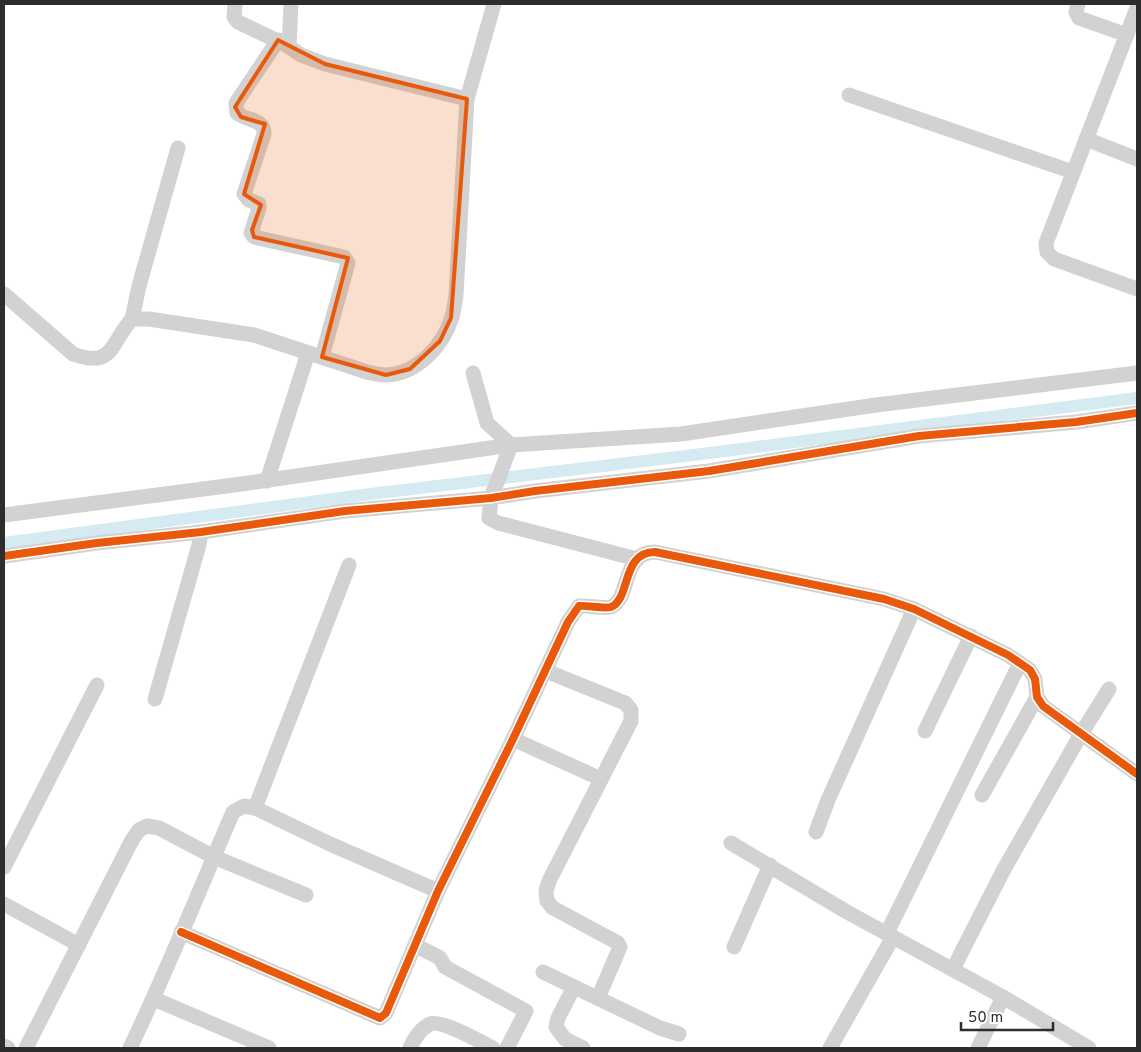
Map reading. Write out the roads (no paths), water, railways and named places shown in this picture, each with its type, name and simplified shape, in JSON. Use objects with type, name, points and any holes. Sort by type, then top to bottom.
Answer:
[{"type":"street","points":[[235,4],[234,17],[238,22],[306,57],[325,64],[467,99]]},
{"type":"street","points":[[267,480],[348,262],[344,257],[252,236],[259,204],[249,200],[244,194],[265,129],[260,122],[241,117],[237,113],[236,103],[284,44],[291,4]]},
{"type":"street","points":[[132,319],[149,319],[254,336],[367,372],[386,375],[410,369],[427,357],[440,341],[452,318],[456,294],[467,99],[494,4]]},
{"type":"street","points":[[1078,4],[1076,12],[1079,18],[1127,36]]},
{"type":"street","points":[[1137,8],[1046,243],[1047,252],[1054,259],[1137,289]]},
{"type":"street","points":[[849,95],[1073,172]]},
{"type":"street","points":[[1086,139],[1137,159]]},
{"type":"street","points":[[4,294],[73,354],[87,359],[102,358],[112,350],[123,329],[132,319],[139,286],[178,148]]},
{"type":"street","points":[[473,373],[487,423],[509,449]]},
{"type":"street","points":[[4,516],[509,449],[681,434],[876,405],[1137,373]]},
{"type":"street","points":[[4,556],[493,493],[535,491],[709,471],[919,436],[1076,422],[1137,412]]},
{"type":"street","points":[[509,449],[493,493],[489,518],[498,524],[637,559]]},
{"type":"street","points":[[155,700],[199,545],[201,532]]},
{"type":"street","points":[[181,932],[380,1018],[386,1013],[438,891],[546,672],[568,622],[579,606],[610,607],[616,603],[634,563],[647,552],[655,552],[884,599],[914,609],[971,636],[1030,670],[1035,679],[1037,697],[1043,706],[1137,774]]},
{"type":"street","points":[[255,808],[349,566]]},
{"type":"street","points":[[816,832],[828,800],[914,609]]},
{"type":"street","points":[[925,731],[971,636]]},
{"type":"street","points":[[830,1048],[890,935],[1020,663]]},
{"type":"street","points":[[546,672],[624,703],[631,710],[631,721],[548,881],[546,891],[547,901],[553,908],[618,943],[620,947],[598,998]]},
{"type":"street","points":[[4,867],[97,685]]},
{"type":"street","points":[[953,969],[1003,870],[1109,689]]},
{"type":"street","points":[[982,795],[1037,697]]},
{"type":"street","points":[[513,739],[601,779]]},
{"type":"street","points":[[130,1048],[154,999],[233,812],[244,806],[255,808],[330,844],[438,891]]},
{"type":"street","points":[[26,1048],[132,840],[140,830],[147,826],[159,828],[214,857],[306,894]]},
{"type":"street","points":[[731,842],[847,912],[1003,997],[1089,1048]]},
{"type":"street","points":[[734,947],[770,865]]},
{"type":"street","points":[[4,904],[79,945]]},
{"type":"street","points":[[415,945],[440,958],[445,966],[526,1011],[507,1048]]},
{"type":"street","points":[[543,972],[660,1028],[679,1034]]},
{"type":"street","points":[[574,987],[558,1018],[556,1027],[565,1039],[583,1048]]},
{"type":"street","points":[[978,1048],[1003,997]]},
{"type":"street","points":[[154,999],[269,1048]]},
{"type":"street","points":[[410,1048],[415,1037],[431,1023],[437,1023],[493,1048]]},
{"type":"street","points":[[4,1046],[8,1048]]},
{"type":"waterway","points":[[4,543],[362,495],[694,455],[1137,398]]}]
